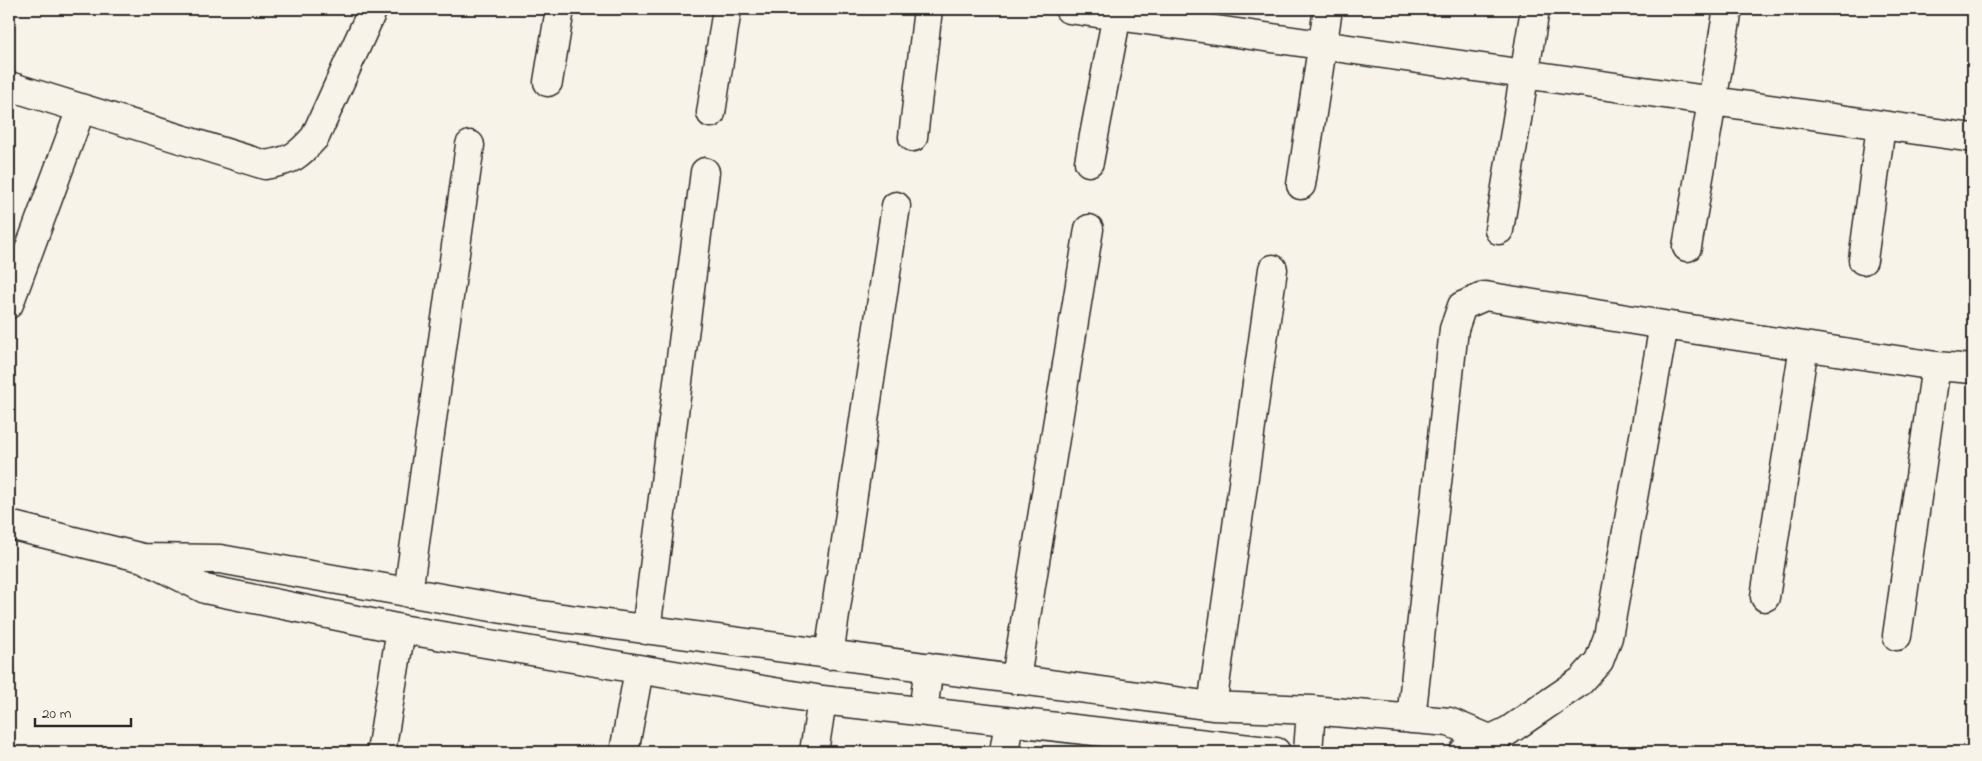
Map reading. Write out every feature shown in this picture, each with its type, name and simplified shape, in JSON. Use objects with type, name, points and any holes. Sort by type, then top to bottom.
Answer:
[{"type":"street","points":[[9,86],[266,164],[287,161],[302,151],[315,137],[373,9]]},
{"type":"street","points":[[548,82],[560,9]]},
{"type":"street","points":[[711,113],[727,9]]},
{"type":"street","points":[[913,137],[928,9]]},
{"type":"street","points":[[1069,9],[1117,12],[1323,45],[1973,138]]},
{"type":"street","points":[[1301,185],[1328,9]]},
{"type":"street","points":[[1499,230],[1535,9]]},
{"type":"street","points":[[1687,247],[1728,9]]},
{"type":"street","points":[[1089,162],[1117,12]]},
{"type":"street","points":[[9,304],[81,109]]},
{"type":"street","points":[[1863,260],[1881,126]]},
{"type":"street","points":[[408,593],[470,145]]},
{"type":"street","points":[[646,630],[705,172]]},
{"type":"street","points":[[829,655],[896,206]]},
{"type":"street","points":[[1016,678],[1089,229]]},
{"type":"street","points":[[1212,706],[1274,269]]},
{"type":"street","points":[[1411,719],[1454,329],[1462,306],[1485,296],[1936,366],[1973,369]]},
{"type":"street","points":[[1464,752],[1508,731],[1581,682],[1599,661],[1608,637],[1664,325]]},
{"type":"street","points":[[1765,597],[1804,346]]},
{"type":"street","points":[[1897,636],[1936,366]]},
{"type":"street","points":[[9,525],[143,558],[205,589],[401,630],[822,700],[1276,752]]},
{"type":"street","points":[[143,558],[220,559],[526,613],[1212,706],[1311,710],[1449,722],[1492,740]]},
{"type":"street","points":[[520,649],[526,613]]},
{"type":"street","points":[[381,752],[401,630]]},
{"type":"street","points":[[922,711],[929,667]]},
{"type":"street","points":[[624,752],[639,670]]},
{"type":"street","points":[[814,752],[822,700]]},
{"type":"street","points":[[1308,752],[1311,710]]},
{"type":"street","points":[[1004,752],[1009,722]]}]
